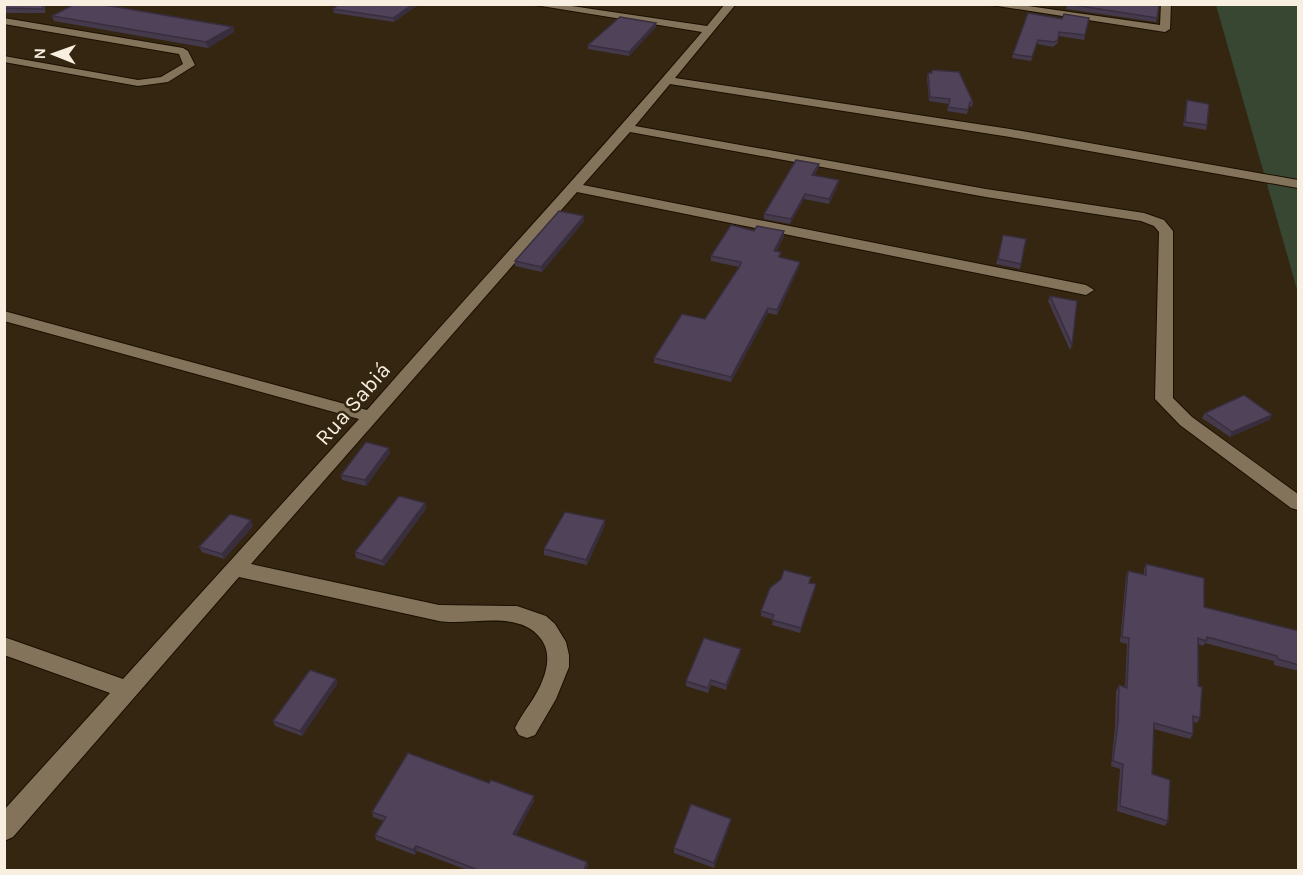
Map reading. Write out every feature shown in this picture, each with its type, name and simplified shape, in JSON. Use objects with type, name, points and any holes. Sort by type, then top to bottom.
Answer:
[{"type":"street","points":[[534,4],[710,30]]},
{"type":"street","name":"Rua Sabiá","points":[[4,829],[627,128],[731,4]]},
{"type":"street","points":[[990,4],[1165,29],[1166,4]]},
{"type":"street","points":[[4,21],[183,51],[189,65],[164,80],[138,83],[4,59]]},
{"type":"street","points":[[668,80],[1010,133],[1299,183]]},
{"type":"street","points":[[627,128],[986,193],[1144,218],[1159,223],[1166,231],[1164,399],[1186,421],[1299,503]]},
{"type":"street","points":[[574,187],[1086,290]]},
{"type":"street","points":[[4,316],[371,417]]},
{"type":"street","points":[[235,568],[379,602],[443,613],[458,615],[497,613],[532,619],[547,630],[560,659],[559,670],[527,728]]},
{"type":"street","points":[[4,646],[126,690]]},
{"type":"green space","points":[[1216,5],[1298,5],[1298,293]]},
{"type":"building","points":[[4,4],[43,4],[43,9],[4,8]]},
{"type":"building","points":[[75,4],[117,7],[233,27],[206,42],[52,16]]},
{"type":"building","points":[[340,4],[413,4],[393,18],[333,9]]},
{"type":"building","points":[[1067,4],[1159,4],[1157,18]]},
{"type":"building","points":[[1028,13],[1062,19],[1064,14],[1089,18],[1085,35],[1059,32],[1058,40],[1054,42],[1038,40],[1032,57],[1013,54]]},
{"type":"building","points":[[620,17],[656,23],[629,52],[588,45]]},
{"type":"building","points":[[932,70],[959,72],[973,102],[970,102],[968,110],[948,107],[950,99],[930,97],[928,73],[932,73]]},
{"type":"building","points":[[1187,100],[1209,104],[1207,125],[1185,122]]},
{"type":"building","points":[[796,160],[819,164],[812,175],[839,180],[829,199],[805,194],[791,219],[764,214]]},
{"type":"building","points":[[559,211],[584,216],[541,267],[515,261]]},
{"type":"building","points":[[731,225],[754,231],[757,226],[784,231],[774,251],[781,252],[779,257],[800,262],[777,310],[768,308],[731,377],[654,358],[682,314],[705,319],[740,266],[741,262],[711,256]]},
{"type":"building","points":[[1003,235],[1026,239],[1021,264],[998,259]]},
{"type":"building","points":[[1050,296],[1077,301],[1072,345]]},
{"type":"building","points":[[1244,395],[1272,415],[1232,432],[1205,413]]},
{"type":"building","points":[[366,442],[389,448],[365,480],[341,475]]},
{"type":"building","points":[[399,496],[425,503],[382,561],[355,552]]},
{"type":"building","points":[[565,512],[605,520],[586,560],[544,549]]},
{"type":"building","points":[[230,514],[251,520],[222,554],[199,547]]},
{"type":"building","points":[[1146,564],[1204,578],[1204,607],[1299,631],[1299,665],[1278,659],[1277,656],[1207,637],[1206,641],[1198,638],[1198,686],[1202,687],[1200,718],[1193,716],[1193,734],[1154,723],[1152,774],[1170,780],[1168,821],[1120,806],[1123,764],[1113,761],[1118,722],[1119,685],[1127,688],[1129,638],[1122,637],[1128,571],[1146,575]]},
{"type":"building","points":[[784,570],[811,577],[809,583],[816,584],[801,628],[772,620],[774,615],[761,611],[770,588],[781,579]]},
{"type":"building","points":[[704,638],[741,649],[726,685],[711,680],[708,688],[686,681]]},
{"type":"building","points":[[310,670],[336,679],[300,731],[273,721]]},
{"type":"building","points":[[408,753],[489,783],[491,780],[534,796],[513,834],[587,862],[584,870],[478,870],[416,846],[413,850],[375,835],[386,817],[372,812]]},
{"type":"building","points":[[691,804],[731,819],[714,863],[674,848]]}]
